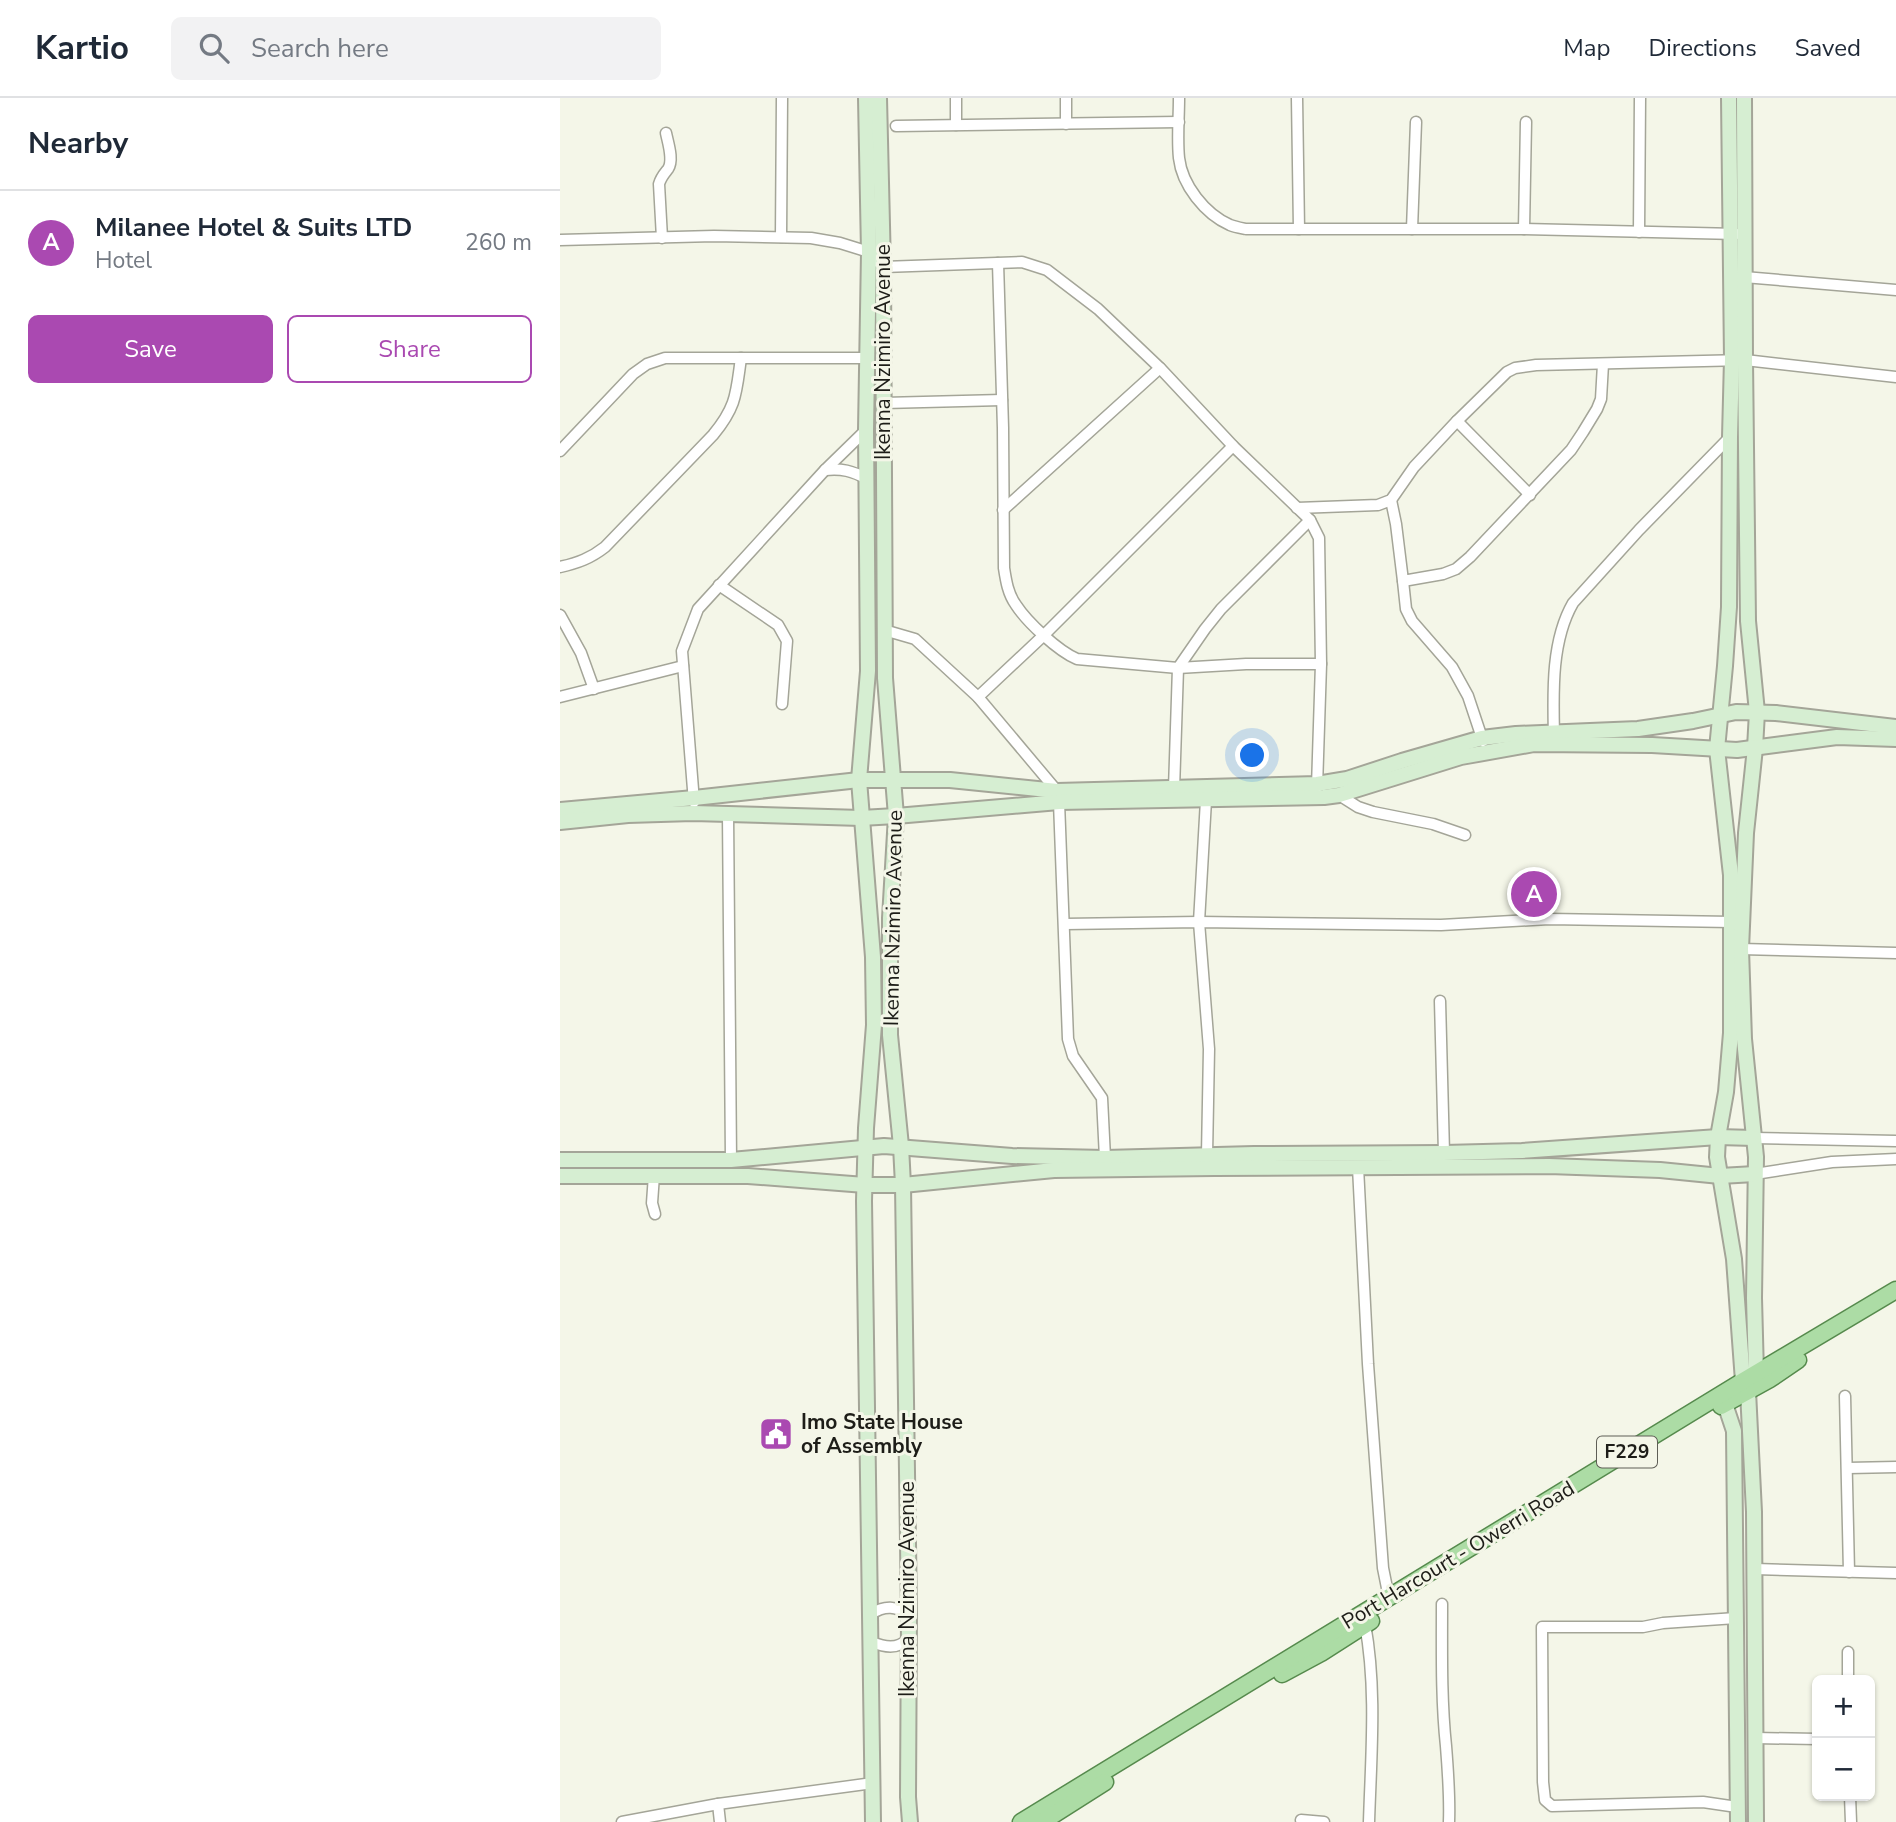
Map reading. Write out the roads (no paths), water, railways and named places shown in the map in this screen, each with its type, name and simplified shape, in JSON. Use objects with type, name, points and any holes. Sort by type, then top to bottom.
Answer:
[{"type":"main road","name":"Port Harcourt - Owerri Road","points":[[1021,1822],[1749,1382],[1896,1290]]},
{"type":"main road","name":"Port Harcourt - Owerri Road","points":[[1042,1822],[1725,1404],[1749,1382],[1770,1379],[1812,1350],[1896,1301]]},
{"type":"street","points":[[781,237],[782,98]]},
{"type":"street","name":"Ikenna Nzimiro Avenue","points":[[866,98],[869,252],[866,430],[868,671],[859,779],[874,998],[865,1146],[873,1822]]},
{"type":"street","name":"Ikenna Nzimiro Avenue","points":[[879,98],[883,267],[885,678],[896,816],[889,983],[890,1035],[903,1185],[910,1822]]},
{"type":"street","points":[[956,98],[956,125]]},
{"type":"street","points":[[1066,98],[1066,124]]},
{"type":"street","points":[[1179,98],[1179,160],[1185,178],[1196,197],[1213,215],[1231,225],[1246,229],[1524,229],[1737,234]]},
{"type":"street","points":[[1297,98],[1299,229]]},
{"type":"street","points":[[1639,232],[1640,98]]},
{"type":"street","points":[[1729,98],[1737,234],[1738,359],[1748,621],[1757,712],[1746,833],[1741,948],[1744,1039],[1755,1174],[1754,1298],[1748,1410],[1754,1512],[1756,1822]]},
{"type":"street","points":[[1744,98],[1737,234],[1744,277],[1730,437],[1729,607],[1717,750],[1731,875],[1732,922],[1730,1051],[1717,1157],[1734,1259],[1749,1382]]},
{"type":"street","points":[[896,126],[1179,122]]},
{"type":"street","points":[[1412,229],[1416,122]]},
{"type":"street","points":[[1524,229],[1526,122]]},
{"type":"street","points":[[662,238],[659,184],[671,162],[666,133]]},
{"type":"street","points":[[560,240],[811,237],[869,252],[883,267],[1022,262],[1047,270],[1098,310],[1160,368],[1233,446],[1310,520],[1319,538],[1321,664],[1317,791]]},
{"type":"street","points":[[998,263],[1004,568],[1007,587],[1016,605],[1065,654],[1077,659],[1178,668],[1321,664]]},
{"type":"street","points":[[1744,277],[1896,290]]},
{"type":"street","points":[[560,452],[633,374],[647,364],[665,358],[868,358]]},
{"type":"street","points":[[560,567],[594,556],[606,547],[713,435],[727,418],[734,402],[741,358]]},
{"type":"street","points":[[1297,508],[1378,505],[1391,500],[1414,467],[1457,421],[1507,372],[1515,368],[1536,365],[1738,359],[1896,377]]},
{"type":"street","points":[[1403,581],[1456,569],[1530,495],[1571,450],[1597,409],[1603,388],[1603,363]]},
{"type":"street","points":[[1003,510],[1160,368]]},
{"type":"street","points":[[884,403],[1002,400]]},
{"type":"street","points":[[1457,421],[1530,495]]},
{"type":"street","points":[[693,806],[682,652],[698,609],[825,470],[866,430]]},
{"type":"street","points":[[1554,738],[1558,639],[1573,603],[1639,530],[1730,437]]},
{"type":"street","points":[[978,697],[1044,635],[1233,446]]},
{"type":"street","points":[[825,470],[854,472],[867,478]]},
{"type":"street","points":[[1391,500],[1406,609],[1412,621],[1452,667],[1468,696],[1485,745]]},
{"type":"street","points":[[1174,789],[1178,668],[1221,609],[1310,520]]},
{"type":"street","points":[[719,585],[778,625],[786,641],[782,704]]},
{"type":"street","points":[[560,615],[581,653],[594,688]]},
{"type":"street","points":[[884,629],[915,639],[978,697],[1058,797],[1068,1039],[1073,1056],[1101,1098],[1105,1158]]},
{"type":"street","points":[[560,697],[683,666]]},
{"type":"street","points":[[560,822],[693,806],[859,779],[950,780],[1058,797],[1206,800],[1317,791],[1402,761],[1485,745],[1534,744],[1554,738],[1639,729],[1736,712],[1896,727]]},
{"type":"street","points":[[1554,738],[1717,750],[1737,750],[1837,737],[1896,739]]},
{"type":"street","points":[[1339,795],[1461,757],[1485,745]]},
{"type":"street","points":[[560,810],[693,806],[727,814],[861,818],[1058,797],[1174,789],[1317,791],[1339,795],[1358,807],[1373,812],[1433,824],[1465,835]]},
{"type":"street","points":[[1206,800],[1199,922],[1209,1048],[1208,1155]]},
{"type":"street","points":[[727,814],[731,1160]]},
{"type":"street","points":[[1065,924],[1199,922],[1441,925],[1549,919],[1732,922]]},
{"type":"street","points":[[1741,948],[1896,953]]},
{"type":"street","points":[[1440,1001],[1444,1153]]},
{"type":"street","points":[[560,1160],[731,1160],[865,1146],[901,1146],[951,1153],[1105,1158],[1522,1151],[1718,1136],[1896,1141]]},
{"type":"street","points":[[560,1176],[748,1177],[903,1185],[1054,1170],[1563,1166],[1660,1170],[1720,1177],[1832,1162],[1896,1159]]},
{"type":"street","points":[[1358,1167],[1368,1364],[1383,1568],[1389,1598]]},
{"type":"street","points":[[654,1175],[652,1203],[655,1214]]},
{"type":"street","points":[[1845,1396],[1850,1572]]},
{"type":"street","points":[[1725,1404],[1734,1431],[1737,1814],[1703,1802],[1552,1806],[1545,1800],[1542,1626],[1643,1627],[1735,1618]]},
{"type":"street","points":[[1848,1468],[1896,1467]]},
{"type":"street","points":[[1755,1569],[1896,1573]]},
{"type":"street","points":[[1442,1604],[1442,1660],[1449,1765],[1448,1806],[1451,1812],[1449,1822]]},
{"type":"street","points":[[871,1614],[879,1608],[889,1607],[909,1615]]},
{"type":"street","points":[[1365,1624],[1372,1699],[1369,1822]]},
{"type":"street","points":[[872,1642],[889,1647],[903,1644],[908,1639]]},
{"type":"street","points":[[1848,1652],[1848,1675]]},
{"type":"street","points":[[1755,1738],[1812,1739]]},
{"type":"street","points":[[622,1822],[718,1804],[873,1783]]},
{"type":"street","points":[[1850,1801],[1851,1822]]},
{"type":"street","points":[[718,1804],[720,1822]]},
{"type":"street","points":[[1301,1820],[1324,1822]]},
{"type":"place","name":"Milanee Hotel & Suits LTD","points":[[1534,894]]},
{"type":"place","name":"Imo State House of Assembly","points":[[776,1434]]}]
